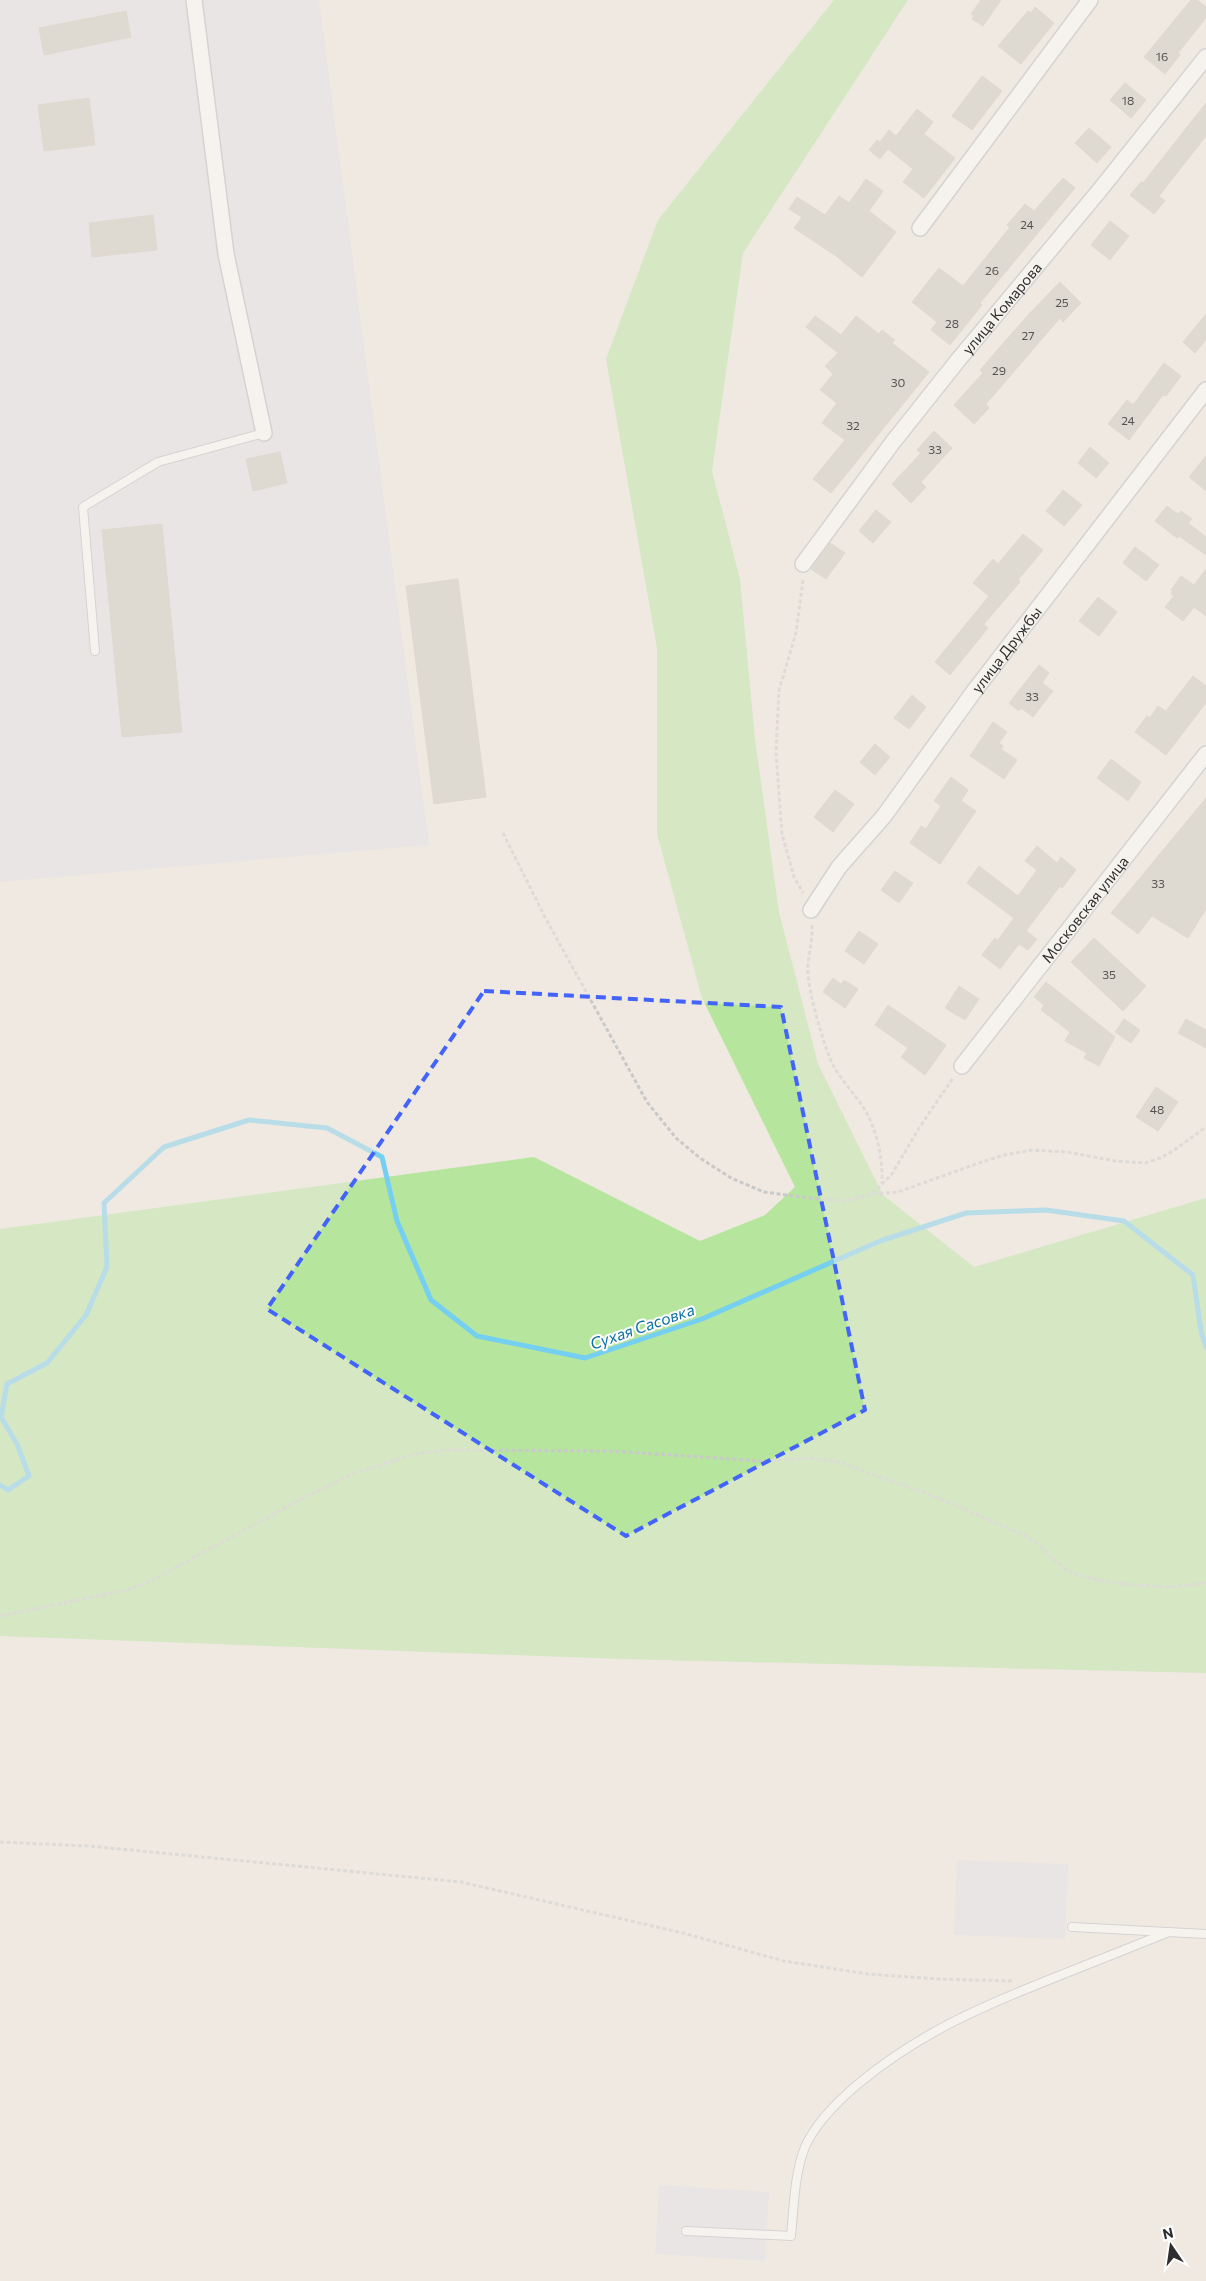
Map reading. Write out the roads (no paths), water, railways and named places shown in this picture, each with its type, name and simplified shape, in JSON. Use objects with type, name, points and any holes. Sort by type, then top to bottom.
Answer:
[{"type":"street","points":[[194,0],[226,254],[264,433]]},
{"type":"street","points":[[920,228],[1090,0]]},
{"type":"street","name":"улица Комарова","points":[[803,564],[893,442],[959,359],[1100,191],[1206,57]]},
{"type":"street","name":"улица Дружбы","points":[[811,910],[839,867],[884,816],[981,683],[1206,390]]},
{"type":"street","name":"Московская улица","points":[[962,1066],[1206,754]]},
{"type":"lane","points":[[94,651],[82,507],[158,462],[264,433]]},
{"type":"lane","points":[[1072,1927],[1206,1934]]},
{"type":"lane","points":[[686,2231],[791,2236],[798,2172],[806,2146],[818,2125],[840,2099],[870,2074],[904,2049],[939,2028],[987,2004],[1169,1932]]},
{"type":"waterway","name":"Сухая Сасовка","points":[[0,1485],[8,1490],[29,1476],[17,1444],[1,1417],[7,1384],[47,1363],[86,1315],[107,1267],[104,1203],[164,1147],[249,1120],[327,1128],[382,1157],[397,1221],[431,1300],[477,1336],[585,1358],[702,1319],[880,1241],[966,1213],[1046,1210],[1124,1221],[1193,1275],[1201,1331],[1206,1347]]}]
